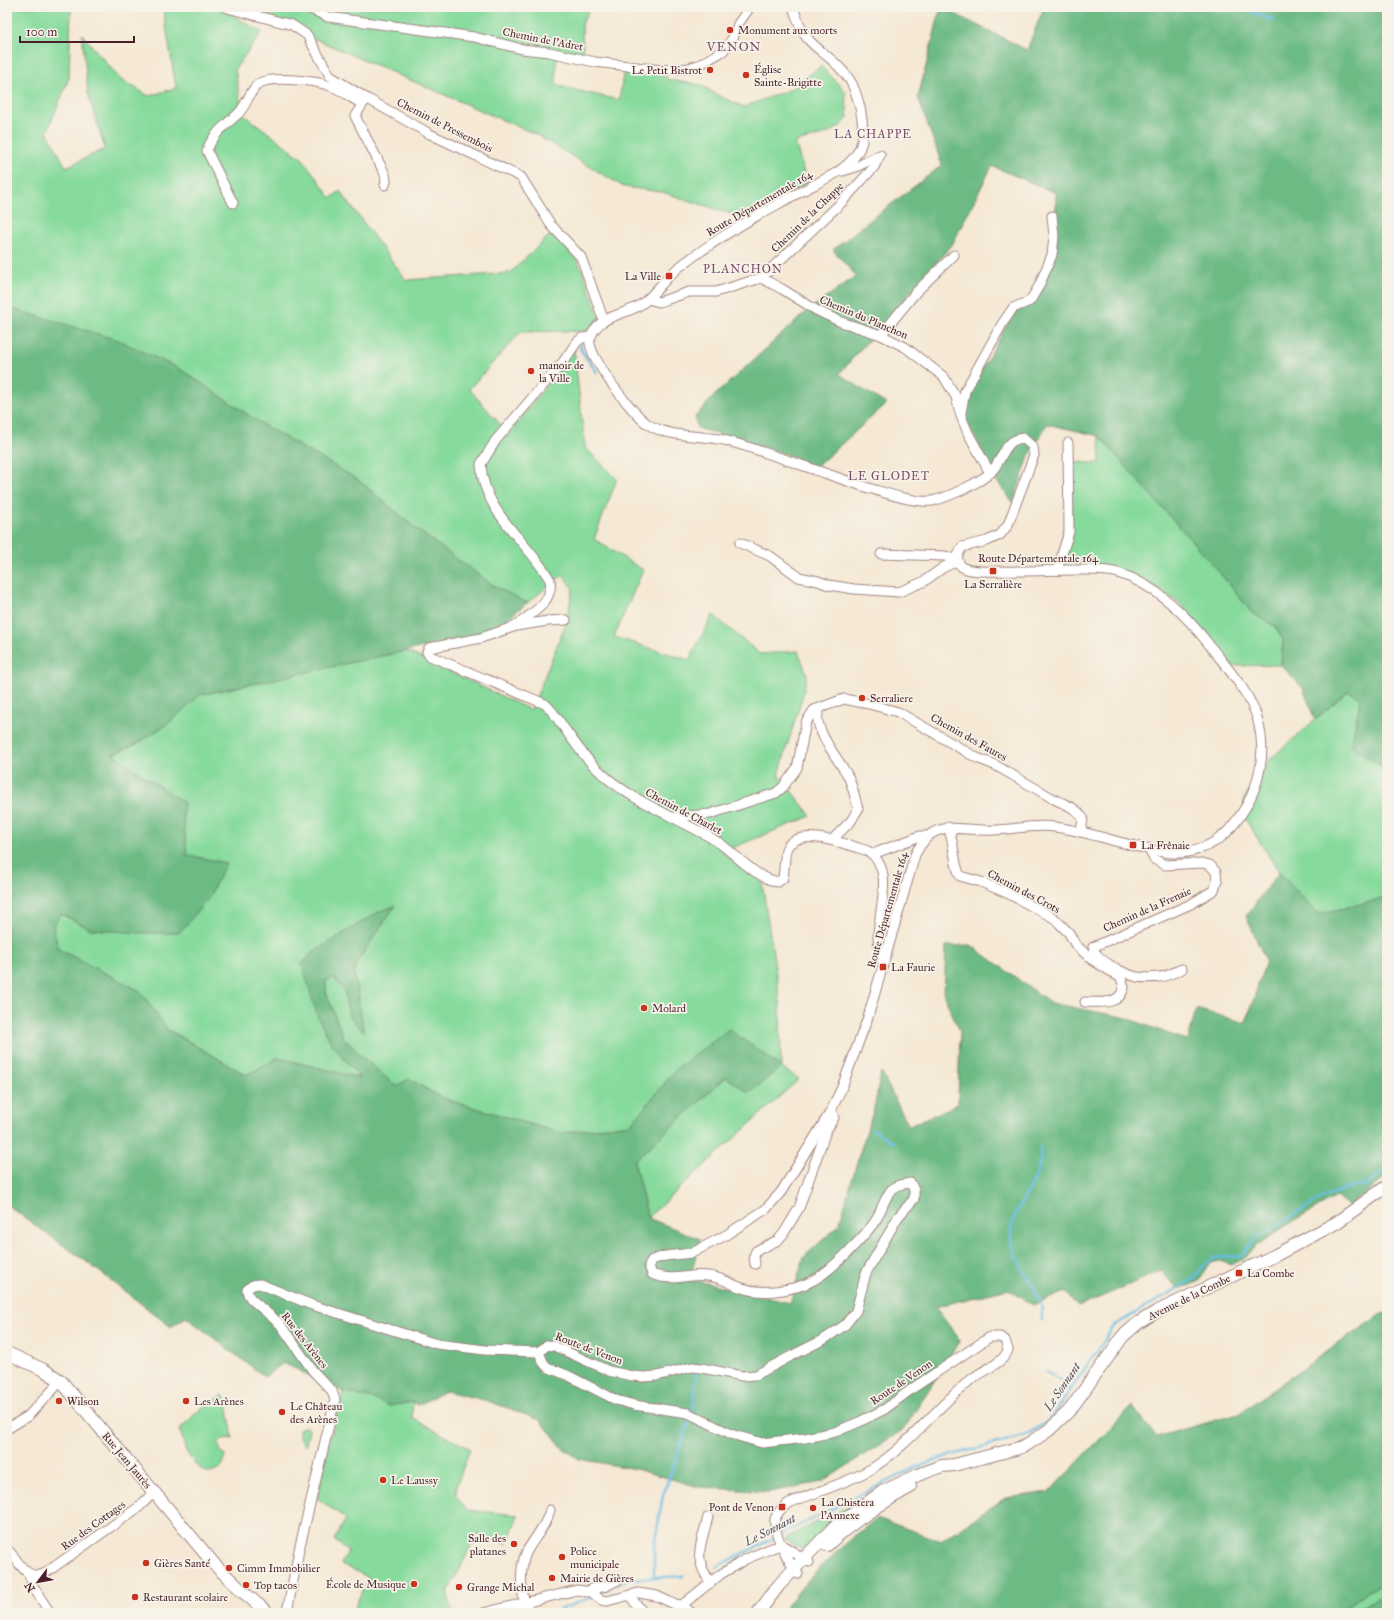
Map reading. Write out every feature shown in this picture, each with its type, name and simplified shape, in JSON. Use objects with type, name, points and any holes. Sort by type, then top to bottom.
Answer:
[{"type":"main road","name":"Avenue de la Combe","points":[[796,1572],[835,1526],[882,1492],[929,1470],[1005,1452],[1028,1444],[1040,1437],[1070,1410],[1123,1336],[1138,1323],[1156,1312],[1282,1252],[1336,1223],[1387,1186]]},
{"type":"main road","name":"Rue Jean Jaurès","points":[[7,1353],[44,1370],[61,1381],[214,1564],[234,1584],[268,1613]]},
{"type":"main road","points":[[758,1613],[779,1585],[796,1572]]},
{"type":"main road","points":[[767,1613],[796,1572]]},
{"type":"street","name":"Chemin de Pressembois","points":[[224,7],[292,25],[307,36],[330,76],[364,101],[521,177],[552,225],[580,257],[604,321]]},
{"type":"street","name":"Chemin de l'Adret","points":[[306,7],[328,17],[474,37],[522,49],[549,52],[595,62],[661,70],[678,70],[701,64],[723,51],[733,38],[738,24],[750,7]]},
{"type":"street","name":"Route Départementale 164","points":[[692,1253],[726,1235],[766,1209],[781,1192],[831,1111],[860,1040],[915,855],[926,836],[948,827],[1002,830],[1023,827],[1053,826],[1173,853],[1191,851],[1213,844],[1236,820],[1256,789],[1261,770],[1262,750],[1258,721],[1248,698],[1199,631],[1175,607],[1149,587],[1118,573],[1094,570],[982,571],[966,570],[962,567],[958,561],[958,552],[962,547],[987,541],[1000,535],[1008,525],[1034,456],[1033,447],[1023,438],[1010,442],[998,464],[990,473],[975,483],[932,501],[922,500],[887,494],[813,470],[767,452],[722,439],[662,431],[648,425],[639,418],[610,381],[590,347],[591,337],[604,321],[616,314],[637,307],[648,299],[675,270],[708,246],[753,218],[836,173],[845,167],[855,156],[862,141],[862,130],[859,105],[851,82],[838,66],[814,46],[806,37],[800,28],[793,7]]},
{"type":"street","points":[[233,203],[208,151],[211,141],[243,108],[256,85],[263,81],[272,79],[311,82],[333,87],[364,101],[355,116],[385,174],[385,185]]},
{"type":"street","name":"Chemin de la Chappe","points":[[648,299],[659,302],[689,292],[716,292],[761,278],[842,202],[874,167],[880,155],[856,167],[836,173]]},
{"type":"street","points":[[961,416],[966,392],[1002,324],[1014,308],[1030,301],[1044,276],[1052,255],[1054,236],[1052,216]]},
{"type":"street","points":[[881,335],[916,292],[954,255]]},
{"type":"street","name":"Chemin du Planchon","points":[[761,278],[816,310],[841,322],[881,335],[905,347],[944,377],[956,397],[961,416],[990,473]]},
{"type":"street","points":[[516,626],[548,598],[551,587],[550,580],[495,509],[482,478],[481,464],[496,440],[563,362],[577,342],[582,338],[591,337]]},
{"type":"street","points":[[1057,570],[1069,532],[1068,443]]},
{"type":"street","points":[[740,543],[770,556],[799,577],[829,585],[854,589],[899,592],[923,582],[944,567],[958,561]]},
{"type":"street","points":[[881,554],[945,556],[958,561]]},
{"type":"street","points":[[516,626],[566,620]]},
{"type":"street","name":"Chemin de Charlet","points":[[516,626],[481,638],[429,648],[427,651],[430,656],[545,704],[596,769],[612,783],[633,797],[673,817],[719,843],[767,880],[778,882],[783,878],[786,850],[797,840],[809,838],[832,840],[868,851],[873,854]]},
{"type":"street","name":"Chemin des Faures","points":[[821,707],[844,699],[898,712],[977,758],[995,765],[1078,812],[1082,818],[1081,832]]},
{"type":"street","points":[[673,817],[710,814],[776,793],[783,787],[797,768],[806,722],[814,710],[821,707]]},
{"type":"street","points":[[821,707],[818,710],[817,715],[824,738],[848,776],[854,791],[858,809],[851,820],[832,840]]},
{"type":"street","name":"Chemin des Crots","points":[[948,827],[953,839],[955,865],[960,876],[981,882],[1007,893],[1054,918],[1091,959],[1121,978],[1124,987],[1120,998],[1107,1003],[1085,1002]]},
{"type":"street","points":[[884,962],[881,959],[878,935],[883,891],[882,872],[873,854],[920,836],[926,836]]},
{"type":"street","name":"Chemin de la Frenaie","points":[[1148,848],[1154,859],[1166,865],[1202,863],[1210,865],[1216,872],[1217,882],[1214,890],[1191,904],[1093,947],[1094,952],[1121,972],[1138,977],[1160,978],[1182,969]]},
{"type":"street","points":[[755,1264],[754,1256],[756,1251],[778,1240],[799,1208],[826,1131],[834,1118],[831,1111]]},
{"type":"street","name":"Route de Venon","points":[[692,1253],[665,1256],[652,1260],[649,1266],[652,1274],[662,1278],[672,1279],[695,1275],[709,1276],[724,1280],[740,1288],[750,1290],[774,1291],[795,1288],[821,1277],[856,1244],[868,1231],[893,1188],[901,1184],[910,1184],[914,1189],[914,1198],[898,1217],[866,1273],[856,1311],[840,1330],[756,1375],[742,1376],[692,1367],[657,1376],[644,1377],[610,1371],[554,1346],[547,1345],[539,1352],[543,1362],[547,1367],[569,1376],[616,1400],[634,1405],[692,1414],[731,1434],[762,1443],[805,1438],[835,1432],[859,1422],[885,1409],[913,1388],[990,1337],[1000,1337],[1005,1340],[1008,1350],[1002,1359],[974,1377],[900,1446],[872,1468],[853,1478],[789,1502],[782,1507],[775,1520],[779,1539],[796,1572]]},
{"type":"street","name":"Rue des Arènes","points":[[285,1613],[288,1607],[300,1543],[335,1400],[332,1391],[313,1371],[280,1324],[251,1299],[247,1290],[255,1284],[260,1284],[312,1305],[437,1344],[485,1350],[539,1352]]},
{"type":"street","points":[[7,1429],[28,1416],[61,1381]]},
{"type":"street","name":"Rue des Cottages","points":[[29,1574],[33,1576],[44,1574],[138,1507],[154,1492]]},
{"type":"street","points":[[528,1613],[524,1603],[522,1591],[523,1563],[527,1551],[546,1523],[550,1510]]},
{"type":"street","points":[[708,1517],[699,1558],[703,1573],[711,1583]]},
{"type":"street","points":[[679,1609],[721,1574],[746,1559],[772,1548],[779,1539],[806,1561]]},
{"type":"street","points":[[7,1549],[15,1556],[25,1572],[29,1574],[34,1588],[50,1613]]},
{"type":"street","points":[[589,1592],[591,1589],[606,1586],[618,1580]]},
{"type":"street","points":[[483,1613],[576,1590],[589,1592],[601,1600],[607,1601],[634,1594],[658,1596],[674,1604],[679,1609],[692,1613]]},
{"type":"street","points":[[634,1594],[634,1603],[640,1608]]},
{"type":"green space","points":[[7,7],[71,7],[69,78],[47,132],[66,167],[105,149],[88,93],[82,34],[120,79],[149,96],[176,88],[163,8],[219,7],[262,32],[235,69],[242,113],[303,159],[331,198],[340,191],[406,280],[510,273],[553,232],[575,257],[582,269],[600,318],[587,331],[521,332],[469,389],[509,434],[574,349],[585,447],[617,479],[594,539],[643,570],[614,637],[689,660],[713,615],[760,654],[798,651],[807,674],[803,695],[779,776],[811,816],[722,852],[762,882],[780,1000],[781,1067],[677,1068],[632,1124],[560,1133],[442,1098],[409,1079],[396,1086],[360,1055],[343,1037],[326,992],[326,980],[334,978],[344,990],[349,1016],[359,1000],[354,974],[356,963],[395,906],[378,912],[312,953],[302,964],[330,1041],[360,1078],[278,1058],[246,1075],[167,1029],[140,991],[58,949],[53,926],[61,914],[91,929],[226,863],[187,855],[183,815],[184,803],[112,754],[137,744],[170,722],[199,695],[406,651],[531,710],[566,623],[573,588],[563,575],[527,603],[494,586],[415,528],[357,479],[270,429],[15,309],[7,307]]},
{"type":"green space","points":[[241,7],[590,7],[582,24],[583,54],[557,52],[556,81],[558,86],[619,100],[624,69],[665,76],[669,80],[701,85],[717,95],[744,107],[791,89],[821,66],[845,91],[848,118],[843,124],[831,132],[795,142],[807,183],[744,218],[662,192],[624,187],[535,134]]},
{"type":"green space","points":[[941,7],[1027,50],[1044,7],[1366,7],[1374,10],[1387,10],[1387,770],[1351,746],[1361,698],[1348,691],[1315,720],[1303,688],[1281,665],[1283,640],[1275,626],[1252,613],[1220,573],[1099,436],[1047,424],[1029,456],[1013,503],[993,476],[989,464],[965,419],[966,398],[1009,321],[1019,309],[1033,302],[1056,249],[1056,193],[992,166],[952,245],[839,374],[886,404],[816,467],[785,454],[697,428],[695,417],[715,395],[806,312],[856,276],[833,250],[942,165],[918,97]]},
{"type":"green space","points":[[7,307],[118,340],[180,369],[270,429],[357,479],[415,528],[494,586],[527,603],[489,633],[200,695],[170,722],[137,744],[112,754],[184,803],[183,815],[187,855],[226,863],[208,899],[179,933],[139,933],[91,929],[61,914],[53,926],[58,949],[140,991],[167,1029],[246,1075],[278,1058],[360,1078],[330,1041],[317,1015],[302,964],[312,953],[378,912],[395,906],[356,963],[354,974],[364,1032],[349,1016],[344,990],[334,978],[326,980],[326,992],[343,1037],[360,1055],[396,1086],[409,1079],[442,1098],[560,1133],[631,1124],[677,1068],[729,1029],[781,1067],[749,1093],[726,1077],[634,1161],[648,1218],[700,1239],[690,1279],[790,1303],[804,1257],[839,1225],[874,1109],[881,1072],[909,1126],[958,1104],[960,1031],[944,996],[946,946],[971,945],[1051,1003],[1127,1018],[1188,1041],[1196,1009],[1246,1023],[1266,961],[1246,916],[1279,872],[1318,914],[1370,902],[1387,896],[1387,1176],[1349,1206],[1336,1197],[1284,1227],[1257,1245],[1241,1260],[1231,1265],[1220,1261],[1214,1262],[1207,1266],[1199,1281],[1179,1290],[1161,1271],[1078,1307],[1065,1292],[1033,1305],[1008,1289],[935,1307],[960,1340],[904,1429],[822,1482],[769,1492],[699,1487],[636,1469],[579,1459],[563,1448],[540,1420],[488,1401],[446,1391],[418,1405],[413,1402],[389,1406],[384,1403],[342,1391],[327,1385],[283,1363],[265,1377],[186,1317],[171,1327],[91,1265],[7,1205]]},
{"type":"green space","points":[[1099,436],[1220,573],[1252,613],[1275,626],[1283,640],[1281,665],[1232,666],[1180,603],[1135,575],[1099,565],[1061,564],[1072,533],[1071,462],[1100,463]]},
{"type":"green space","points":[[1348,691],[1361,698],[1351,746],[1387,770],[1387,896],[1370,902],[1318,914],[1279,872],[1244,817],[1244,799],[1269,760]]},
{"type":"green space","points":[[781,1067],[799,1079],[647,1218],[634,1161],[726,1077]]},
{"type":"green space","points":[[1387,1313],[1387,1581],[1335,1613],[782,1613],[802,1587],[826,1562],[877,1518],[941,1541],[1005,1498],[1049,1492],[1132,1406],[1156,1437],[1238,1414],[1381,1314]]},
{"type":"green space","points":[[343,1391],[383,1402],[413,1402],[412,1418],[470,1449],[457,1484],[456,1496],[467,1510],[518,1515],[507,1544],[477,1534],[448,1592],[449,1603],[454,1613],[354,1613],[355,1607],[368,1577],[341,1564],[348,1551],[334,1540],[346,1519],[317,1498],[326,1453]]},
{"type":"green space","points":[[223,1395],[227,1402],[233,1439],[226,1438],[220,1441],[219,1445],[221,1452],[225,1455],[223,1463],[219,1469],[210,1473],[202,1470],[191,1458],[186,1451],[179,1430],[200,1409]]},
{"type":"green space","points":[[303,1427],[307,1427],[309,1429],[306,1445],[299,1435],[299,1430]]},
{"type":"green space","points":[[851,1505],[853,1507],[806,1552],[785,1540],[787,1537]]},
{"type":"green space","points":[[1387,1581],[1387,1593],[1358,1609],[1359,1613],[1335,1613]]},
{"type":"green space","points":[[1387,1593],[1387,1613],[1359,1613],[1358,1609]]},
{"type":"waterway","points":[[1241,7],[1274,21]]},
{"type":"waterway","points":[[580,343],[581,350],[597,372]]},
{"type":"waterway","points":[[872,1129],[893,1142]]},
{"type":"waterway","points":[[1040,1147],[1038,1170],[1034,1181],[1013,1221],[1011,1241],[1018,1260],[1038,1295],[1042,1310],[1042,1320]]},
{"type":"waterway","name":"Le Sonnant","points":[[716,1567],[910,1470],[944,1457],[1024,1436],[1049,1421],[1115,1325],[1194,1279],[1203,1266],[1214,1258],[1240,1256],[1258,1237],[1321,1198],[1347,1188],[1367,1185],[1387,1169]]},
{"type":"waterway","points":[[692,1412],[694,1405],[696,1370]]},
{"type":"waterway","points":[[1046,1372],[1066,1383],[1069,1391]]},
{"type":"waterway","points":[[654,1578],[654,1547],[663,1495],[691,1417]]},
{"type":"waterway","name":"Le Sonnant","points":[[618,1585],[630,1579],[683,1576]]},
{"type":"waterway","name":"Le Sonnant","points":[[598,1594],[608,1589]]},
{"type":"waterway","name":"Le Sonnant","points":[[556,1613],[559,1610],[592,1597]]},
{"type":"place","name":"Monument aux morts","points":[[730,30]]},
{"type":"place","name":"Le Petit Bistrot","points":[[710,70]]},
{"type":"place","name":"Église Sainte-Brigitte","points":[[746,75]]},
{"type":"place","name":"La Ville","points":[[669,276]]},
{"type":"place","name":"manoir de la Ville","points":[[531,371]]},
{"type":"place","name":"La Serralière","points":[[993,571]]},
{"type":"place","name":"Serraliere","points":[[862,698]]},
{"type":"place","name":"La Frênaie","points":[[1133,845]]},
{"type":"place","name":"La Faurie","points":[[883,967]]},
{"type":"place","name":"Molard","points":[[644,1008]]},
{"type":"place","name":"La Combe","points":[[1239,1273]]},
{"type":"place","name":"Wilson","points":[[59,1401]]},
{"type":"place","name":"Les Arènes","points":[[186,1401]]},
{"type":"place","name":"Le Château des Arènes","points":[[282,1412]]},
{"type":"place","name":"Le Laussy","points":[[383,1480]]},
{"type":"place","name":"Pont de Venon","points":[[782,1507]]},
{"type":"place","name":"La Chistera l’Annexe","points":[[813,1508]]},
{"type":"place","name":"Salle des platanes","points":[[514,1544]]},
{"type":"place","name":"Police municipale","points":[[562,1557]]},
{"type":"place","name":"Gières Santé","points":[[146,1563]]},
{"type":"place","name":"Cimm Immobilier","points":[[229,1568]]},
{"type":"place","name":"Mairie de Gières","points":[[552,1578]]},
{"type":"place","name":"École de Musique","points":[[414,1584]]},
{"type":"place","name":"Top tacos","points":[[246,1585]]},
{"type":"place","name":"Grange Michal","points":[[459,1587]]},
{"type":"place","name":"Restaurant scolaire","points":[[135,1597]]},
{"type":"district","name":"VENON","points":[[734,46]]},
{"type":"district","name":"LA CHAPPE","points":[[873,134]]},
{"type":"district","name":"PLANCHON","points":[[743,269]]},
{"type":"district","name":"LE GLODET","points":[[889,476]]}]
